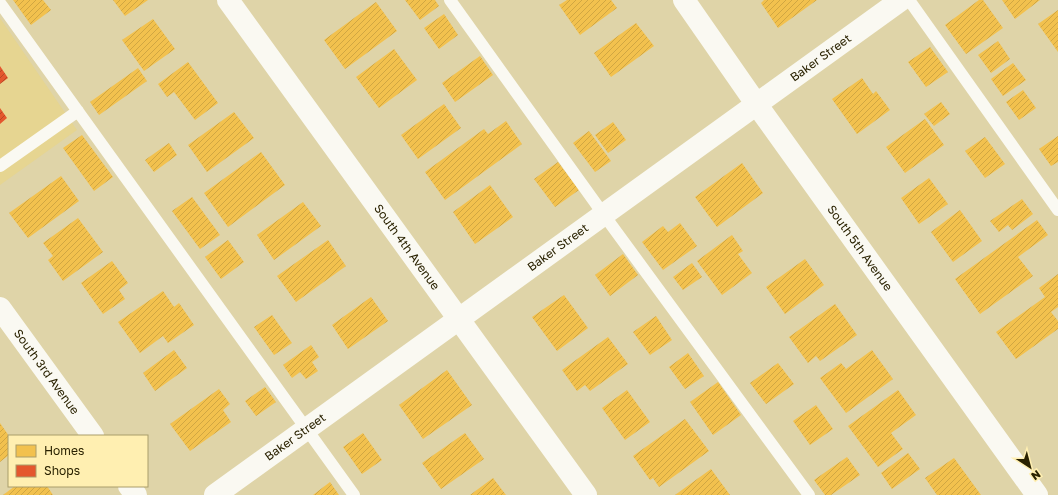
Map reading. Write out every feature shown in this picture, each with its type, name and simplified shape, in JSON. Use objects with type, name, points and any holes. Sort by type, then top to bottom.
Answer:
[{"type":"street","name":"South 4th Avenue","points":[[228,0],[586,495]]},
{"type":"street","name":"South 5th Avenue","points":[[684,0],[757,105],[1037,495]]},
{"type":"street","name":"Baker Street","points":[[215,495],[901,0]]},
{"type":"street","name":"South 3rd Avenue","points":[[0,308],[92,435]]},
{"type":"lane","points":[[450,0],[604,215],[808,495]]},
{"type":"lane","points":[[909,0],[1058,210]]},
{"type":"lane","points":[[0,3],[354,495]]},
{"type":"lane","points":[[0,166],[78,111]]},
{"type":"shaded area","points":[[0,18],[77,130],[0,185]]},
{"type":"building: Homes","points":[[13,0],[43,0],[51,10],[31,25]]},
{"type":"building: Homes","points":[[113,0],[148,0],[125,16]]},
{"type":"building: Homes","points":[[405,0],[435,0],[439,6],[420,20]]},
{"type":"building: Homes","points":[[567,0],[611,0],[617,8],[580,35],[559,5]]},
{"type":"building: Homes","points":[[764,0],[817,0],[778,28],[761,3]]},
{"type":"building: Homes","points":[[979,0],[983,0],[1003,28],[966,54],[945,25]]},
{"type":"building: Homes","points":[[1002,0],[1040,0],[1015,19]]},
{"type":"building: Homes","points":[[376,2],[397,31],[345,69],[324,40]]},
{"type":"building: Homes","points":[[1058,10],[1058,52],[1038,24]]},
{"type":"building: Homes","points":[[444,14],[458,35],[439,49],[424,28]]},
{"type":"building: Homes","points":[[153,19],[175,49],[144,71],[122,40]]},
{"type":"building: Homes","points":[[636,23],[654,46],[611,77],[594,53]]},
{"type":"building: Homes","points":[[998,41],[1010,59],[991,73],[978,55]]},
{"type":"building: Homes","points":[[930,47],[948,72],[926,87],[908,62]]},
{"type":"building: Homes","points":[[394,49],[417,80],[379,108],[356,77]]},
{"type":"building: Homes","points":[[480,56],[493,75],[455,102],[442,83]]},
{"type":"building: Homes","points":[[188,62],[218,103],[195,120],[174,92],[167,97],[158,84]]},
{"type":"building: Homes","points":[[1013,63],[1026,80],[1003,96],[991,79]]},
{"type":"building: Homes","points":[[138,68],[147,81],[99,115],[90,102]]},
{"type":"building: Homes","points":[[862,78],[873,94],[876,91],[890,110],[857,134],[832,99]]},
{"type":"building: Homes","points":[[1023,90],[1036,108],[1019,120],[1006,102]]},
{"type":"building: Homes","points":[[941,102],[950,114],[934,126],[924,114]]},
{"type":"building: Homes","points":[[444,104],[461,128],[418,159],[401,135]]},
{"type":"building: Homes","points":[[234,112],[254,138],[207,172],[188,145]]},
{"type":"building: Homes","points":[[925,119],[944,145],[905,173],[886,147]]},
{"type":"building: Homes","points":[[506,121],[522,144],[445,200],[425,172],[484,129],[488,134]]},
{"type":"building: Homes","points":[[613,122],[626,140],[608,153],[595,135]]},
{"type":"building: Homes","points":[[589,131],[611,161],[595,172],[573,143]]},
{"type":"building: Homes","points":[[82,135],[113,177],[94,191],[63,148]]},
{"type":"building: Homes","points":[[1058,136],[1058,162],[1051,166],[1039,149]]},
{"type":"building: Homes","points":[[985,137],[1005,164],[985,178],[965,151]]},
{"type":"building: Homes","points":[[169,143],[177,155],[154,172],[145,160]]},
{"type":"building: Homes","points":[[261,152],[285,185],[228,227],[204,193]]},
{"type":"building: Homes","points":[[558,162],[579,190],[555,207],[534,179]]},
{"type":"building: Homes","points":[[742,163],[763,193],[717,227],[695,197]]},
{"type":"building: Homes","points":[[61,176],[79,201],[28,238],[9,213]]},
{"type":"building: Homes","points":[[929,178],[948,204],[919,224],[901,198]]},
{"type":"building: Homes","points":[[490,185],[513,217],[475,244],[453,212]]},
{"type":"building: Homes","points":[[192,197],[220,235],[200,249],[172,211]]},
{"type":"building: Homes","points":[[1022,199],[1033,214],[1012,230],[1008,225],[999,232],[990,221]]},
{"type":"building: Homes","points":[[303,202],[321,226],[274,260],[257,235]]},
{"type":"building: Homes","points":[[960,210],[982,241],[953,262],[931,232]]},
{"type":"building: Homes","points":[[78,218],[103,252],[63,281],[48,260],[53,256],[43,243]]},
{"type":"building: Homes","points":[[1037,220],[1048,235],[1018,257],[1033,276],[980,314],[955,279]]},
{"type":"building: Homes","points":[[680,223],[697,246],[663,270],[642,242],[663,226],[668,232]]},
{"type":"building: Homes","points":[[732,235],[743,251],[738,254],[752,273],[722,295],[697,261]]},
{"type":"building: Homes","points":[[228,240],[244,262],[221,279],[205,257]]},
{"type":"building: Homes","points":[[328,240],[346,266],[296,302],[277,276]]},
{"type":"building: Homes","points":[[623,254],[638,275],[610,296],[595,275]]},
{"type":"building: Homes","points":[[805,259],[824,285],[785,314],[766,287]]},
{"type":"building: Homes","points":[[112,261],[128,283],[119,290],[125,299],[103,314],[81,283]]},
{"type":"building: Homes","points":[[692,263],[702,277],[683,290],[673,277]]},
{"type":"building: Homes","points":[[1058,274],[1058,307],[1051,312],[1058,321],[1058,329],[1016,359],[996,332],[1045,297],[1039,288]]},
{"type":"building: Homes","points":[[163,291],[174,307],[179,303],[194,325],[168,343],[163,336],[140,353],[118,322]]},
{"type":"building: Homes","points":[[564,295],[588,328],[557,351],[532,317]]},
{"type":"building: Homes","points":[[371,297],[388,321],[348,349],[332,325]]},
{"type":"building: Homes","points":[[835,304],[857,335],[820,361],[816,356],[808,363],[789,337]]},
{"type":"building: Homes","points":[[272,315],[292,343],[274,355],[254,327]]},
{"type":"building: Homes","points":[[656,316],[672,340],[650,355],[633,332]]},
{"type":"building: Homes","points":[[608,337],[628,364],[590,391],[585,385],[577,391],[562,370]]},
{"type":"building: Homes","points":[[311,345],[319,357],[312,362],[318,371],[306,379],[300,372],[292,378],[283,365]]},
{"type":"building: Homes","points":[[174,350],[187,368],[155,391],[143,373]]},
{"type":"building: Homes","points":[[872,350],[893,379],[846,413],[820,378],[841,363],[846,369]]},
{"type":"building: Homes","points":[[688,353],[704,376],[685,389],[669,367]]},
{"type":"building: Homes","points":[[778,363],[794,384],[766,404],[750,383]]},
{"type":"building: Homes","points":[[447,370],[472,405],[423,439],[399,405]]},
{"type":"building: Homes","points":[[718,382],[741,415],[713,435],[690,402]]},
{"type":"building: Homes","points":[[265,387],[276,402],[256,416],[245,401]]},
{"type":"building: Homes","points":[[219,389],[230,404],[223,410],[231,422],[190,451],[170,424]]},
{"type":"building: Homes","points":[[627,390],[650,422],[625,440],[602,408]]},
{"type":"building: Homes","points":[[898,390],[916,415],[891,433],[903,449],[878,467],[848,426]]},
{"type":"building: Homes","points":[[816,405],[833,429],[810,445],[793,421]]},
{"type":"building: Homes","points":[[685,419],[709,451],[659,487],[653,478],[650,480],[633,456]]},
{"type":"building: Homes","points":[[0,423],[8,435],[8,456],[0,462]]},
{"type":"building: Homes","points":[[363,433],[382,460],[362,474],[343,447]]},
{"type":"building: Homes","points":[[465,433],[484,459],[441,489],[422,463]]},
{"type":"building: Homes","points":[[908,453],[920,469],[892,489],[881,473]]},
{"type":"building: Homes","points":[[847,457],[860,475],[831,495],[825,495],[814,480]]},
{"type":"building: Homes","points":[[954,458],[981,495],[937,495],[925,478]]},
{"type":"building: Homes","points":[[711,469],[730,495],[675,495]]},
{"type":"building: Homes","points":[[493,478],[506,495],[470,495]]},
{"type":"building: Homes","points":[[330,482],[339,495],[313,495]]},
{"type":"building: Homes","points":[[14,487],[48,487],[53,495],[3,495]]},
{"type":"building: Shops","points":[[0,66],[8,78],[0,84]]},
{"type":"building: Shops","points":[[0,108],[7,118],[0,124]]}]
